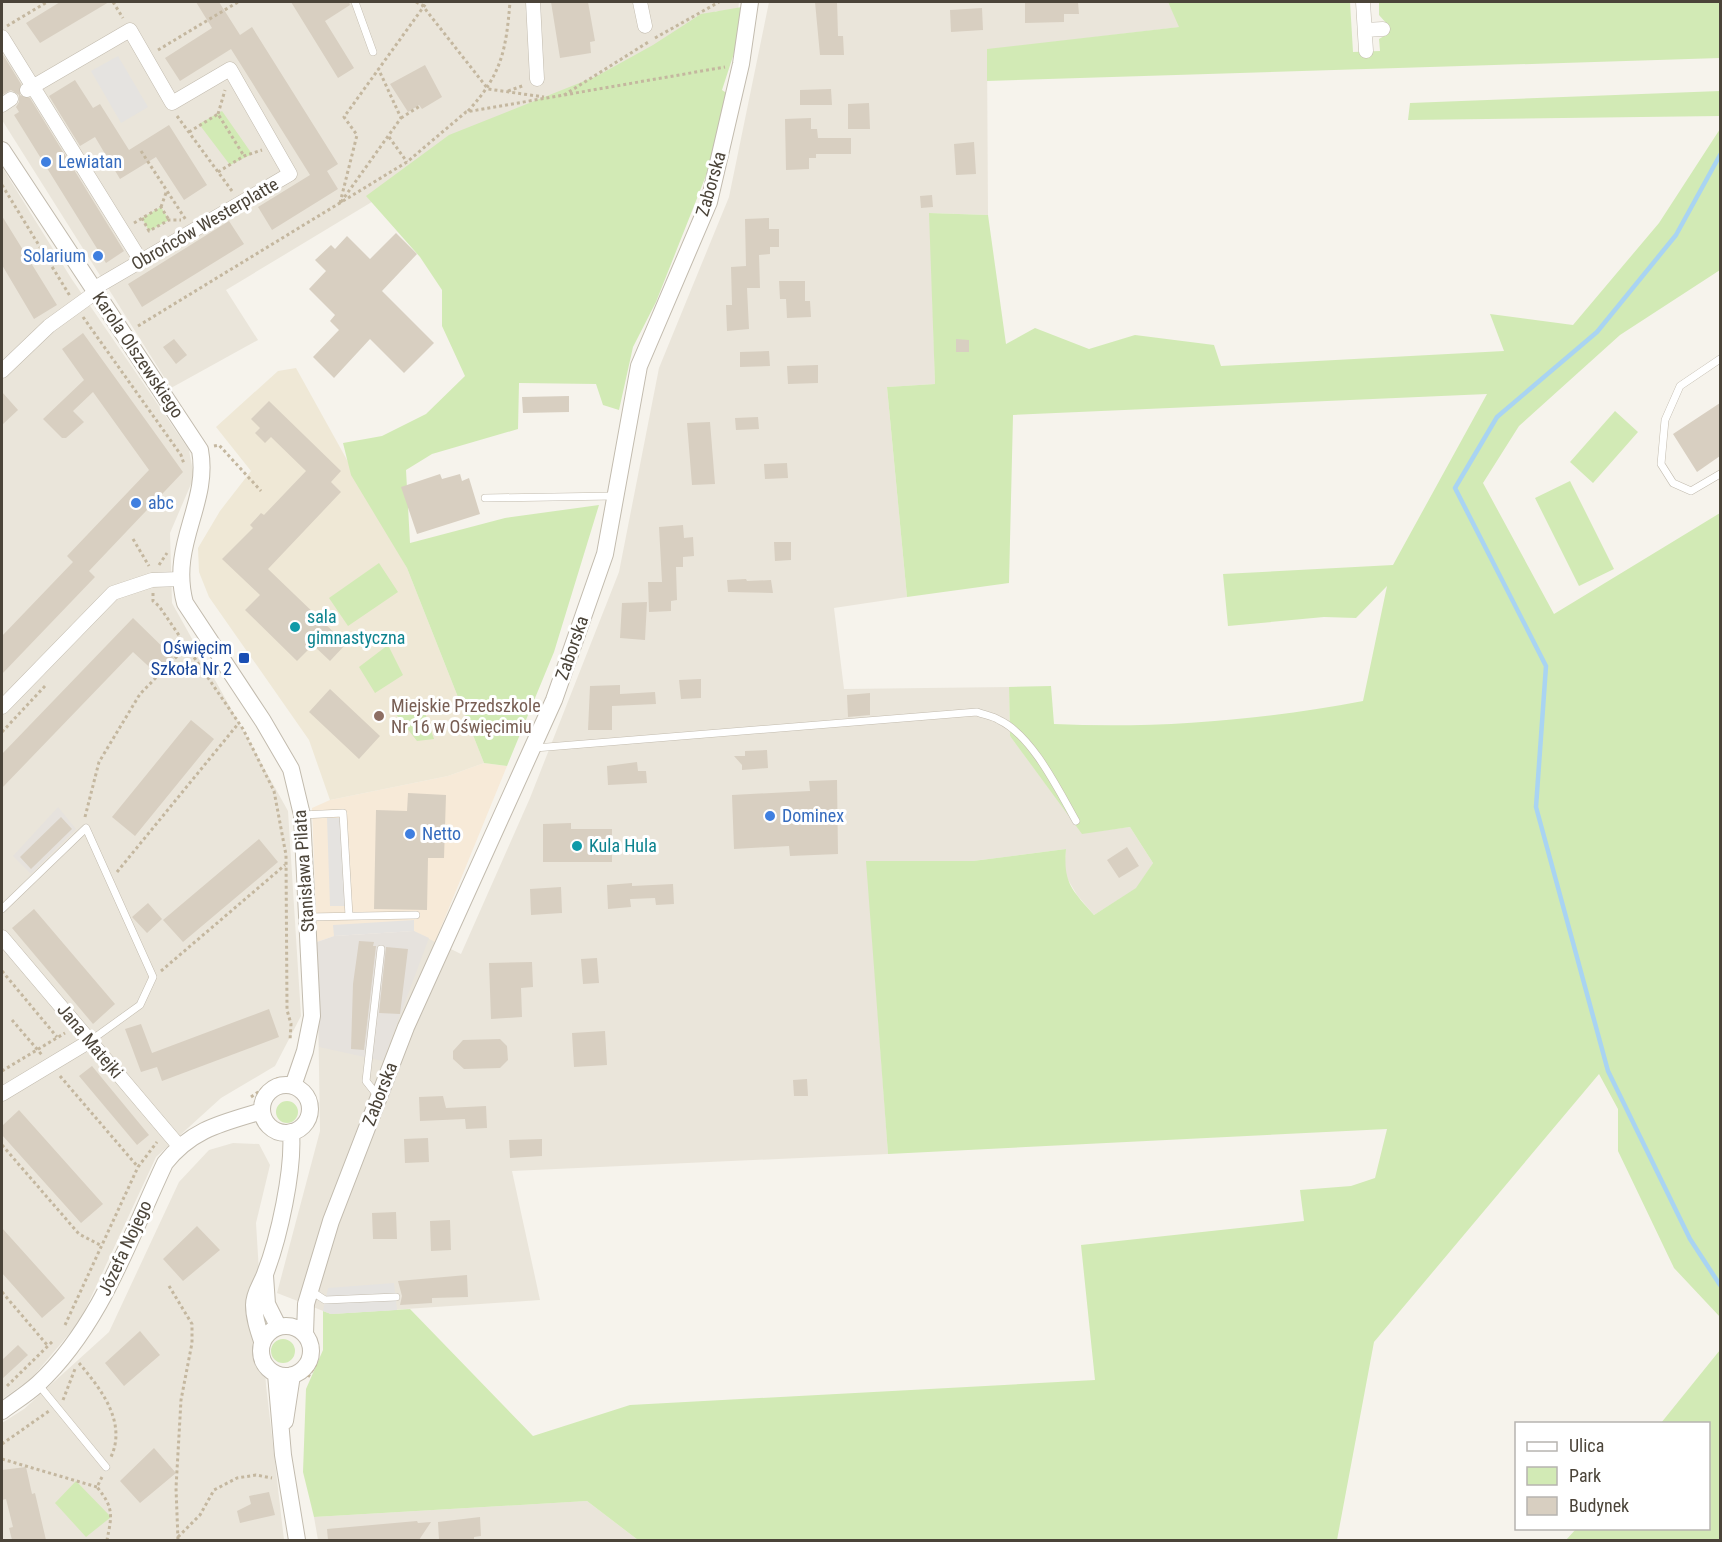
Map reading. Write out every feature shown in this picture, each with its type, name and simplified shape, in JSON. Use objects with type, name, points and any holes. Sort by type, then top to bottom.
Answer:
[{"type":"street","points":[[533,2],[537,79]]},
{"type":"street","points":[[639,2],[645,26]]},
{"type":"street","name":"Zaborska","points":[[305,1334],[308,1298],[331,1221],[378,1098],[406,1027],[554,700],[605,554],[639,366],[709,202],[741,64],[750,2]]},
{"type":"street","points":[[1363,2],[1366,51]]},
{"type":"street","points":[[1365,30],[1383,29]]},
{"type":"street","points":[[30,88],[130,30],[172,103],[230,69]]},
{"type":"street","points":[[2,37],[30,88],[141,261]]},
{"type":"street","name":"Obrońców Westerplatte","points":[[2,371],[49,326],[94,291],[141,261],[189,225],[240,203],[290,174],[230,69]]},
{"type":"street","name":"Karola Olszewskiego","points":[[2,150],[200,450],[202,482],[185,537],[180,579]]},
{"type":"street","points":[[2,707],[113,593],[152,580],[180,579]]},
{"type":"street","name":"Stanisława Pilata","points":[[180,579],[186,603],[263,721],[291,769],[302,815],[312,1016],[305,1051],[293,1086]]},
{"type":"street","name":"Jana Matejki","points":[[2,937],[179,1146]]},
{"type":"street","points":[[2,1094],[90,1041]]},
{"type":"street","points":[[285,1084],[293,1086],[306,1095],[310,1110],[304,1124],[291,1132],[275,1130],[264,1119],[262,1111],[266,1096],[271,1090],[285,1084]]},
{"type":"street","name":"Józefa Nojego","points":[[2,1411],[77,1356],[165,1163],[179,1146],[207,1128],[262,1111]]},
{"type":"street","points":[[262,1341],[266,1335],[282,1326],[296,1327],[305,1334],[310,1345],[309,1360],[300,1372],[284,1375],[269,1370],[261,1357],[262,1341],[254,1303],[265,1275],[288,1185],[292,1150],[291,1132]]},
{"type":"street","points":[[265,1275],[267,1304],[282,1326]]},
{"type":"street","name":"Zaborska","points":[[282,1326],[308,1298]]},
{"type":"street","points":[[284,1375],[282,1436],[297,1540]]},
{"type":"lane","points":[[355,2],[373,52]]},
{"type":"lane","points":[[1720,359],[1680,386],[1665,420],[1661,464],[1673,483],[1690,491],[1720,474]]},
{"type":"lane","points":[[485,498],[614,495]]},
{"type":"lane","points":[[532,748],[977,712],[1001,720],[1030,746],[1052,777],[1076,821]]},
{"type":"lane","points":[[302,815],[342,813],[349,916]]},
{"type":"lane","points":[[2,909],[86,828],[153,977],[140,1005],[90,1041]]},
{"type":"lane","points":[[308,917],[416,915]]},
{"type":"lane","points":[[378,1098],[366,1081],[381,949]]},
{"type":"lane","points":[[308,1298],[325,1300],[396,1297]]},
{"type":"lane","points":[[38,1384],[106,1467]]},
{"type":"path","points":[[2,29],[47,2]]},
{"type":"path","points":[[113,2],[130,30]]},
{"type":"path","points":[[146,58],[238,2]]},
{"type":"path","points":[[416,2],[422,5],[488,89],[548,98]]},
{"type":"path","points":[[340,203],[357,135],[344,117],[422,5],[427,2]]},
{"type":"path","points":[[138,326],[407,162],[466,112],[488,89],[506,46],[510,2]]},
{"type":"path","points":[[562,96],[647,42],[719,2]]},
{"type":"path","points":[[373,52],[401,118]]},
{"type":"path","points":[[466,112],[741,64]]},
{"type":"path","points":[[189,132],[218,114],[230,69]]},
{"type":"path","points":[[507,92],[537,79]]},
{"type":"path","points":[[340,203],[401,118],[420,106]]},
{"type":"path","points":[[176,114],[240,203]]},
{"type":"path","points":[[218,114],[244,156]]},
{"type":"path","points":[[388,136],[407,162]]},
{"type":"path","points":[[218,172],[244,156],[274,147]]},
{"type":"path","points":[[141,151],[189,225]]},
{"type":"path","points":[[2,185],[76,306],[182,455],[184,467]]},
{"type":"path","points":[[121,230],[161,207],[167,190]]},
{"type":"path","points":[[161,207],[169,220]]},
{"type":"path","points":[[142,218],[149,231],[169,220],[189,225]]},
{"type":"path","points":[[200,450],[219,445],[261,491]]},
{"type":"path","points":[[134,539],[152,569],[153,601],[243,729],[274,791],[286,855],[287,1010],[291,1024],[289,1051]]},
{"type":"path","points":[[144,600],[153,601]]},
{"type":"path","points":[[86,828],[85,816],[99,762],[140,694],[186,646]]},
{"type":"path","points":[[2,732],[48,682]]},
{"type":"path","points":[[110,880],[238,723]]},
{"type":"path","points":[[153,977],[285,865]]},
{"type":"path","points":[[2,971],[57,1037]]},
{"type":"path","points":[[12,1020],[138,1167]]},
{"type":"path","points":[[2,1071],[77,1025]]},
{"type":"path","points":[[245,1100],[280,1077],[284,1070]]},
{"type":"path","points":[[62,1332],[138,1167],[157,1142]]},
{"type":"path","points":[[2,1145],[79,1234],[102,1246]]},
{"type":"path","points":[[169,1286],[192,1324],[192,1343],[181,1400],[176,1488],[178,1539]]},
{"type":"path","points":[[2,1292],[48,1346]]},
{"type":"path","points":[[2,1391],[55,1339]]},
{"type":"path","points":[[2,1444],[63,1401],[77,1356]]},
{"type":"path","points":[[77,1356],[106,1396],[118,1442],[97,1487]]},
{"type":"path","points":[[2,1459],[97,1487],[110,1503],[111,1518],[107,1540]]},
{"type":"path","points":[[178,1539],[200,1515],[214,1490],[237,1478],[256,1475],[273,1478]]},
{"type":"shaded area","points":[[2,2],[739,2],[738,11],[716,11],[555,105],[516,115],[226,290],[258,340],[171,388],[2,120]]},
{"type":"shaded area","points":[[769,2],[1168,2],[1180,27],[987,50],[988,215],[930,213],[935,384],[887,387],[907,597],[834,608],[844,689],[1009,687],[1010,736],[1082,833],[1130,827],[1153,863],[1137,888],[1094,915],[1077,895],[1064,873],[1066,849],[973,861],[867,861],[888,1154],[512,1171],[540,1300],[331,1314],[277,1293],[320,1131],[317,942],[414,931],[461,954],[530,798],[619,572],[659,368],[729,197]]},
{"type":"shaded area","points":[[118,56],[148,107],[121,123],[91,71]]},
{"type":"shaded area","points":[[2,167],[71,278],[189,450],[194,477],[170,533],[172,603],[288,811],[301,1016],[275,1066],[221,1098],[156,1157],[80,1321],[31,1379],[2,1399]]},
{"type":"shaded area","points":[[296,368],[407,568],[484,763],[448,776],[330,800],[309,740],[209,597],[199,572],[198,548],[220,511],[251,471],[216,427],[278,371]]},
{"type":"shaded area","name":"Netto","points":[[484,763],[507,766],[435,942],[414,931],[334,936],[317,942],[312,808],[330,800],[448,776]]},
{"type":"shaded area","points":[[58,807],[76,829],[31,874],[13,856]]},
{"type":"shaded area","points":[[327,818],[343,818],[347,906],[330,906]]},
{"type":"shaded area","points":[[414,920],[414,931],[334,936],[333,925]]},
{"type":"shaded area","points":[[414,931],[429,938],[383,1061],[319,1047],[317,942],[334,936]]},
{"type":"shaded area","points":[[233,1143],[259,1144],[270,1165],[256,1223],[266,1385],[284,1540],[2,1540],[2,1423],[24,1409],[109,1332],[179,1182],[209,1150]]},
{"type":"shaded area","points":[[394,1283],[397,1310],[331,1314],[323,1311],[328,1288]]},
{"type":"shaded area","points":[[587,1501],[638,1540],[318,1540],[314,1517]]},
{"type":"green space","points":[[1168,2],[1350,2],[1353,52],[1380,51],[1379,39],[1384,36],[1387,24],[1379,15],[1379,2],[1720,2],[1720,58],[987,81],[987,49],[1179,27]]},
{"type":"green space","points":[[742,7],[737,44],[722,90],[728,94],[711,163],[656,302],[633,347],[619,410],[603,405],[596,384],[519,383],[518,429],[432,454],[406,470],[410,543],[505,518],[599,505],[554,652],[507,766],[484,763],[407,568],[351,475],[343,443],[382,436],[426,414],[465,376],[442,326],[442,290],[420,257],[366,196],[449,135],[597,76],[653,45],[701,14]]},
{"type":"green space","points":[[1720,91],[1720,116],[1408,120],[1410,103]]},
{"type":"green space","points":[[222,111],[252,154],[230,165],[199,124]]},
{"type":"green space","points":[[1720,129],[1720,270],[1620,335],[1519,426],[1483,483],[1554,614],[1720,513],[1720,1317],[1674,1268],[1618,1151],[1618,1109],[1599,1074],[1374,1342],[1337,1540],[638,1540],[587,1501],[314,1517],[303,1472],[306,1389],[323,1350],[323,1311],[331,1314],[410,1309],[533,1436],[630,1405],[1095,1380],[1081,1245],[1304,1221],[1300,1190],[1351,1186],[1375,1178],[1387,1129],[888,1154],[866,861],[973,861],[1066,849],[1065,861],[1068,878],[1075,892],[1094,915],[1136,888],[1153,863],[1130,827],[1082,834],[1010,736],[1009,687],[1051,686],[1054,724],[1132,725],[1209,722],[1325,708],[1363,701],[1387,586],[1356,618],[1324,617],[1228,626],[1223,574],[1393,565],[1487,394],[1013,415],[1009,583],[907,597],[887,387],[935,384],[929,213],[988,215],[1006,344],[1035,328],[1089,349],[1135,335],[1214,345],[1221,366],[1504,351],[1490,314],[1573,325],[1659,223]]},
{"type":"green space","points":[[161,207],[169,220],[149,231],[142,218]]},
{"type":"green space","points":[[1615,411],[1638,432],[1593,483],[1570,462]]},
{"type":"green space","points":[[1570,481],[1614,569],[1579,586],[1535,498]]},
{"type":"green space","points":[[379,563],[398,592],[348,626],[329,598]]},
{"type":"green space","points":[[388,645],[403,675],[375,693],[359,667]]},
{"type":"green space","points":[[401,704],[409,715],[425,713],[434,739],[417,741],[391,708]]},
{"type":"green space","points":[[283,1101],[291,1101],[298,1108],[298,1116],[291,1123],[283,1123],[276,1116],[276,1108]]},
{"type":"green space","points":[[283,1339],[291,1343],[295,1351],[291,1359],[283,1363],[275,1359],[271,1351],[275,1343]]},
{"type":"green space","points":[[1720,1350],[1720,1540],[1566,1540],[1575,1530],[1710,1530],[1710,1422],[1662,1422]]},
{"type":"green space","points":[[76,1481],[111,1517],[86,1537],[55,1503]]},
{"type":"building","points":[[60,2],[109,2],[40,43],[26,23]]},
{"type":"building","points":[[196,2],[219,2],[240,35],[252,27],[338,164],[327,171],[338,189],[272,230],[258,207],[310,175],[231,49],[180,81],[165,58],[212,28]]},
{"type":"building","points":[[291,2],[349,2],[350,5],[325,21],[354,68],[338,78]]},
{"type":"building","points":[[551,2],[588,2],[595,41],[590,42],[591,53],[560,58]]},
{"type":"building","points":[[815,2],[837,2],[838,36],[843,36],[844,55],[820,55]]},
{"type":"building","points":[[1025,2],[1078,2],[1079,14],[1064,14],[1064,22],[1025,23]]},
{"type":"building","points":[[982,8],[983,30],[951,32],[950,10]]},
{"type":"building","points":[[2,53],[21,84],[20,95],[30,98],[124,251],[106,263],[14,115],[19,112],[16,107],[19,95],[11,90],[2,95]]},
{"type":"building","points":[[425,65],[442,97],[422,109],[419,105],[408,112],[390,84]]},
{"type":"building","points":[[75,80],[93,108],[100,104],[129,150],[169,125],[207,185],[184,200],[156,157],[120,179],[95,137],[80,146],[49,96]]},
{"type":"building","points":[[831,89],[832,105],[800,105],[800,90]]},
{"type":"building","points":[[869,103],[870,129],[848,129],[848,104]]},
{"type":"building","points":[[811,118],[811,129],[817,129],[818,138],[851,138],[851,154],[816,154],[816,158],[809,158],[809,169],[786,170],[785,119]]},
{"type":"building","points":[[974,142],[976,174],[956,175],[954,144]]},
{"type":"building","points":[[932,195],[933,207],[921,208],[920,196]]},
{"type":"building","points":[[2,216],[57,305],[34,319],[2,265]]},
{"type":"building","points":[[769,218],[769,229],[779,229],[779,247],[770,247],[770,254],[759,255],[760,288],[747,288],[749,329],[727,331],[726,305],[732,305],[731,267],[746,266],[745,219]]},
{"type":"building","points":[[229,221],[244,244],[142,307],[128,284]]},
{"type":"building","points":[[396,233],[417,254],[382,291],[434,343],[404,373],[370,339],[334,378],[313,357],[339,330],[330,321],[335,315],[309,289],[326,271],[315,260],[331,245],[335,249],[347,236],[370,259]]},
{"type":"building","points":[[779,281],[805,281],[805,301],[810,301],[811,317],[787,318],[786,299],[780,299]]},
{"type":"building","points":[[83,333],[183,472],[89,571],[95,577],[2,674],[2,636],[73,562],[67,556],[149,470],[93,392],[73,411],[84,422],[66,438],[62,438],[43,419],[84,380],[62,349]]},
{"type":"building","points":[[174,339],[187,355],[176,364],[163,347]]},
{"type":"building","points":[[956,339],[969,340],[969,352],[956,352]]},
{"type":"building","points":[[769,351],[770,366],[740,367],[740,352]]},
{"type":"building","points":[[818,365],[818,383],[788,384],[787,366]]},
{"type":"building","points":[[2,392],[18,410],[2,425]]},
{"type":"building","points":[[569,396],[569,412],[523,413],[522,397]]},
{"type":"building","points":[[269,401],[341,471],[331,482],[341,492],[268,569],[346,644],[330,661],[313,645],[297,661],[245,610],[260,595],[222,559],[253,528],[250,525],[261,513],[264,515],[306,471],[271,437],[265,443],[255,433],[260,428],[251,419]]},
{"type":"building","points":[[1720,403],[1720,456],[1697,472],[1673,434]]},
{"type":"building","points":[[758,417],[759,429],[736,430],[735,418]]},
{"type":"building","points":[[710,422],[715,484],[692,485],[687,423]]},
{"type":"building","points":[[787,463],[788,478],[765,479],[764,464]]},
{"type":"building","points":[[440,474],[442,479],[460,474],[462,481],[469,478],[480,514],[417,534],[401,487]]},
{"type":"building","points":[[683,525],[684,538],[693,537],[694,556],[683,557],[683,567],[676,567],[677,600],[671,601],[671,611],[649,612],[648,582],[662,582],[659,527]]},
{"type":"building","points":[[774,542],[791,542],[791,560],[775,561]]},
{"type":"building","points":[[746,579],[747,581],[771,580],[773,593],[728,592],[727,580]]},
{"type":"building","points":[[647,602],[645,640],[620,638],[622,603]]},
{"type":"building","points":[[133,618],[174,658],[158,675],[133,652],[2,788],[2,754]]},
{"type":"building","points":[[701,679],[701,698],[681,699],[679,680]]},
{"type":"building","points":[[620,685],[620,694],[655,692],[656,704],[612,706],[612,730],[588,730],[590,686]]},
{"type":"building","name":"Miejskie Przedszkole Nr 16 w Oświęcimiu","points":[[330,689],[380,736],[359,759],[309,712]]},
{"type":"building","points":[[870,693],[870,715],[848,717],[847,695]]},
{"type":"building","points":[[191,720],[214,739],[135,836],[112,817]]},
{"type":"building","points":[[767,750],[768,768],[742,770],[742,765],[734,756],[745,756],[745,751]]},
{"type":"building","points":[[637,762],[638,771],[646,771],[647,783],[608,785],[607,766]]},
{"type":"building","points":[[837,780],[838,854],[790,856],[789,846],[734,849],[732,795],[810,791],[809,781]]},
{"type":"building","name":"Netto","points":[[408,793],[446,795],[444,858],[428,858],[427,910],[374,909],[376,810],[407,811]]},
{"type":"building","points":[[61,817],[72,829],[31,869],[20,857]]},
{"type":"building","name":"Kula Hula","points":[[571,823],[571,829],[612,829],[612,862],[543,862],[543,824]]},
{"type":"building","points":[[259,839],[278,862],[183,942],[163,920]]},
{"type":"building","points":[[1127,847],[1139,866],[1119,878],[1107,860]]},
{"type":"building","points":[[632,883],[632,886],[673,884],[674,904],[656,905],[655,898],[630,899],[631,907],[608,909],[607,885]]},
{"type":"building","points":[[561,887],[562,913],[531,915],[530,889]]},
{"type":"building","points":[[148,903],[162,919],[147,933],[132,917]]},
{"type":"building","points":[[34,909],[115,1004],[93,1024],[12,928]]},
{"type":"building","points":[[359,941],[374,942],[373,946],[376,946],[364,1050],[351,1049],[353,984]]},
{"type":"building","points":[[386,947],[408,949],[400,1014],[379,1013]]},
{"type":"building","points":[[597,958],[599,983],[583,984],[581,959]]},
{"type":"building","points":[[532,962],[533,987],[521,988],[522,1017],[491,1019],[489,963]]},
{"type":"building","points":[[269,1009],[279,1037],[162,1081],[157,1067],[141,1072],[125,1029],[141,1024],[152,1053]]},
{"type":"building","points":[[605,1031],[607,1065],[574,1067],[572,1033]]},
{"type":"building","points":[[500,1039],[507,1046],[508,1060],[500,1068],[464,1069],[453,1059],[453,1051],[463,1040]]},
{"type":"building","points":[[92,1066],[149,1135],[137,1145],[79,1076]]},
{"type":"building","points":[[807,1079],[808,1096],[794,1096],[793,1080]]},
{"type":"building","points":[[443,1096],[446,1108],[486,1106],[487,1128],[466,1129],[465,1119],[420,1121],[419,1097]]},
{"type":"building","points":[[19,1110],[103,1204],[81,1223],[2,1135],[2,1126]]},
{"type":"building","points":[[428,1138],[429,1162],[405,1163],[404,1139]]},
{"type":"building","points":[[542,1139],[542,1156],[510,1158],[509,1140]]},
{"type":"building","points":[[396,1212],[397,1239],[373,1239],[372,1213]]},
{"type":"building","points":[[450,1220],[451,1250],[431,1251],[430,1221]]},
{"type":"building","points":[[197,1226],[220,1250],[183,1281],[163,1259]]},
{"type":"building","points":[[2,1228],[65,1298],[42,1318],[2,1273]]},
{"type":"building","points":[[467,1275],[468,1297],[432,1298],[432,1303],[400,1305],[402,1296],[398,1281]]},
{"type":"building","points":[[140,1331],[160,1355],[124,1386],[105,1363]]},
{"type":"building","points":[[18,1345],[28,1355],[2,1379],[2,1360]]},
{"type":"building","points":[[154,1448],[176,1473],[140,1503],[120,1481]]},
{"type":"building","points":[[26,1467],[32,1494],[35,1493],[46,1540],[12,1540],[9,1528],[13,1527],[6,1499],[2,1500],[2,1470]]},
{"type":"building","points":[[269,1492],[275,1515],[240,1523],[237,1511],[251,1504],[249,1496]]},
{"type":"building","points":[[480,1517],[481,1536],[474,1537],[474,1540],[439,1540],[438,1522]]},
{"type":"building","points":[[417,1521],[418,1523],[431,1522],[419,1540],[328,1540],[327,1529]]},
{"type":"waterway","points":[[1720,155],[1676,235],[1597,332],[1497,417],[1455,488],[1546,666],[1536,807],[1608,1071],[1690,1239],[1720,1285]]},
{"type":"place","name":"Lewiatan","points":[[46,162]]},
{"type":"place","name":"Solarium","points":[[98,256]]},
{"type":"place","name":"abc","points":[[136,503]]},
{"type":"place","name":"sala gimnastyczna","points":[[295,627]]},
{"type":"place","name":"Oświęcim Szkoła Nr 2","points":[[244,658]]},
{"type":"place","name":"Miejskie Przedszkole Nr 16 w Oświęcimiu","points":[[379,716]]},
{"type":"place","name":"Dominex","points":[[770,816]]},
{"type":"place","name":"Netto","points":[[410,834]]},
{"type":"place","name":"Kula Hula","points":[[577,846]]}]
